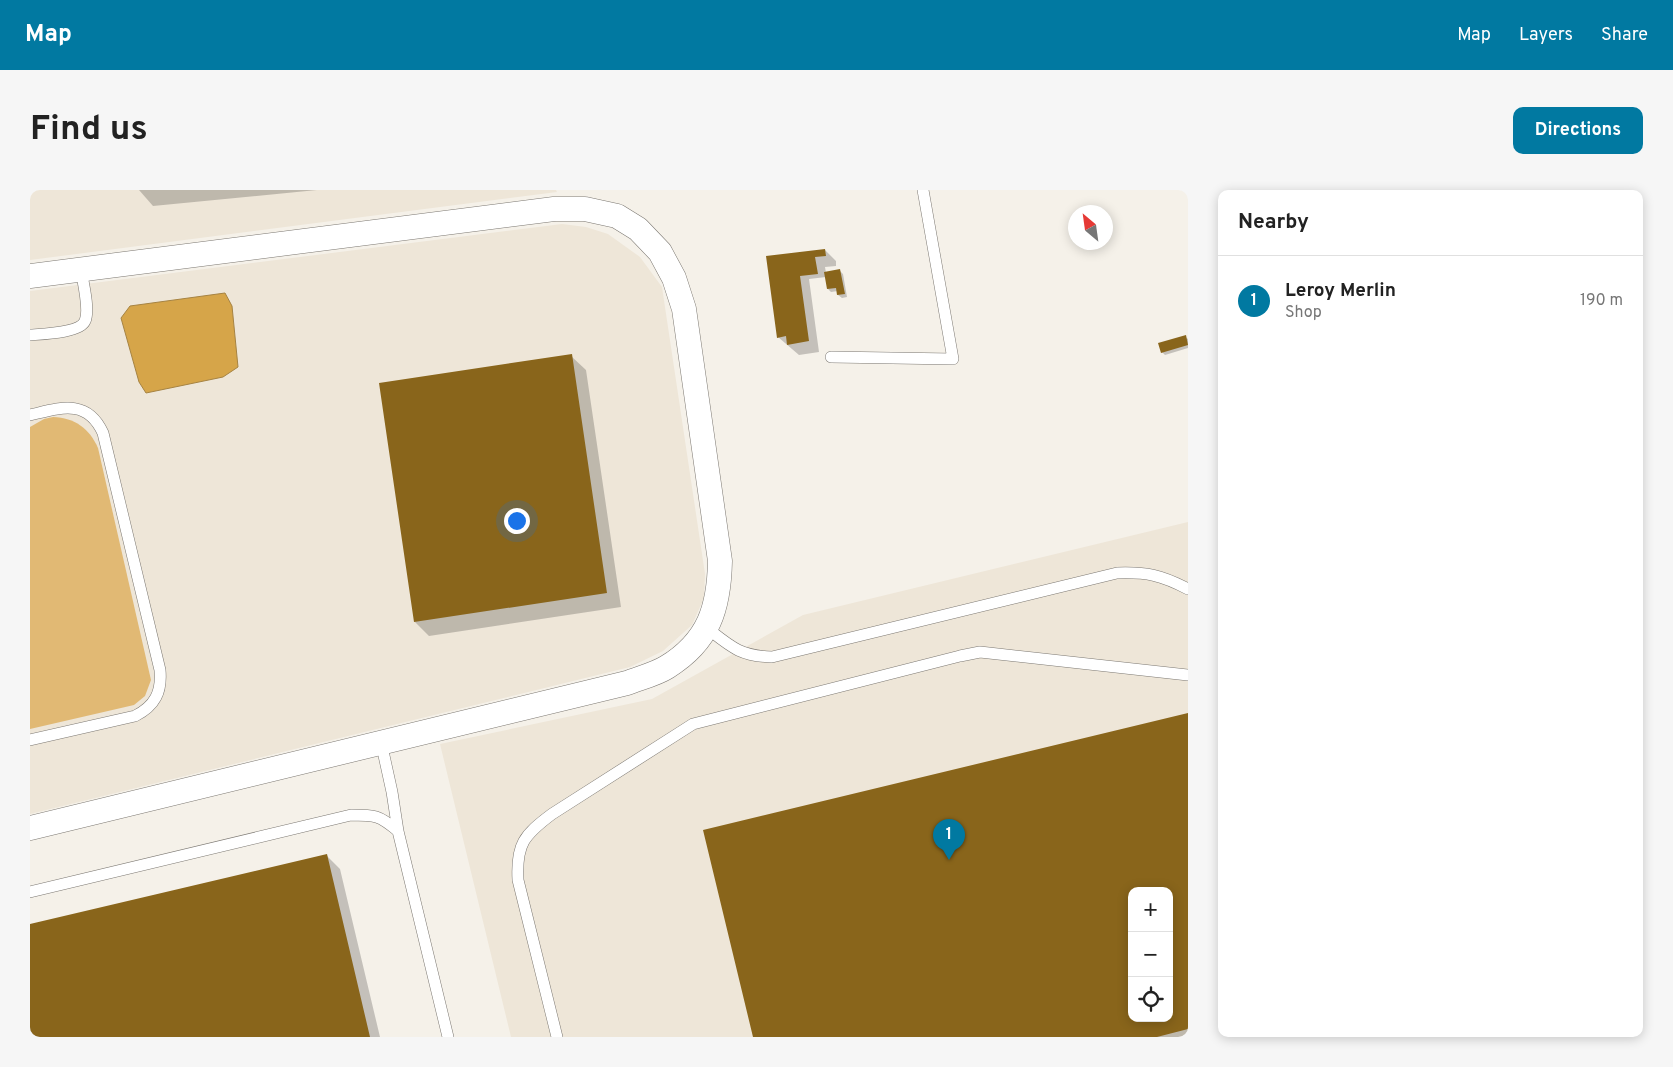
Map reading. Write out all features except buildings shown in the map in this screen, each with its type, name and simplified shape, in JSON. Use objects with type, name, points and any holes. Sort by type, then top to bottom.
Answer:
[{"type":"street","points":[[30,276],[554,209],[585,209],[617,216],[638,229],[660,252],[674,278],[684,309],[720,561],[717,599],[707,628],[686,653],[666,668],[627,683],[30,828]]},
{"type":"lane","points":[[831,357],[953,359],[923,190]]},
{"type":"lane","points":[[30,335],[71,330],[81,326],[85,321],[86,312],[81,270]]},
{"type":"lane","points":[[30,415],[59,408],[73,407],[93,416],[99,424],[117,490],[160,670],[161,682],[159,692],[154,700],[142,712],[134,716],[30,740]]},
{"type":"lane","points":[[707,628],[744,654],[772,657],[1117,573],[1137,572],[1157,575],[1188,589]]},
{"type":"lane","points":[[557,1037],[518,880],[517,862],[521,844],[532,829],[552,814],[693,724],[980,652],[1188,675]]},
{"type":"lane","points":[[381,742],[398,831],[448,1037]]},
{"type":"lane","points":[[30,892],[351,815],[372,815],[384,819],[398,831]]},
{"type":"shaded area","points":[[30,190],[556,190],[557,192],[30,260]]},
{"type":"shaded area","points":[[562,224],[586,227],[608,234],[640,257],[662,287],[705,574],[704,598],[692,625],[663,651],[630,667],[30,814],[30,291]]},
{"type":"shaded area","points":[[225,293],[232,306],[238,367],[223,377],[146,393],[139,382],[121,318],[130,306]]},
{"type":"shaded area","points":[[53,417],[68,419],[80,425],[90,435],[98,448],[151,680],[145,696],[134,705],[30,729],[30,427],[44,419]]},
{"type":"shaded area","points":[[1188,522],[1188,1037],[511,1037],[440,744],[652,699],[803,615]]},
{"type":"place","name":"Leroy Merlin","points":[[949,860]]}]
